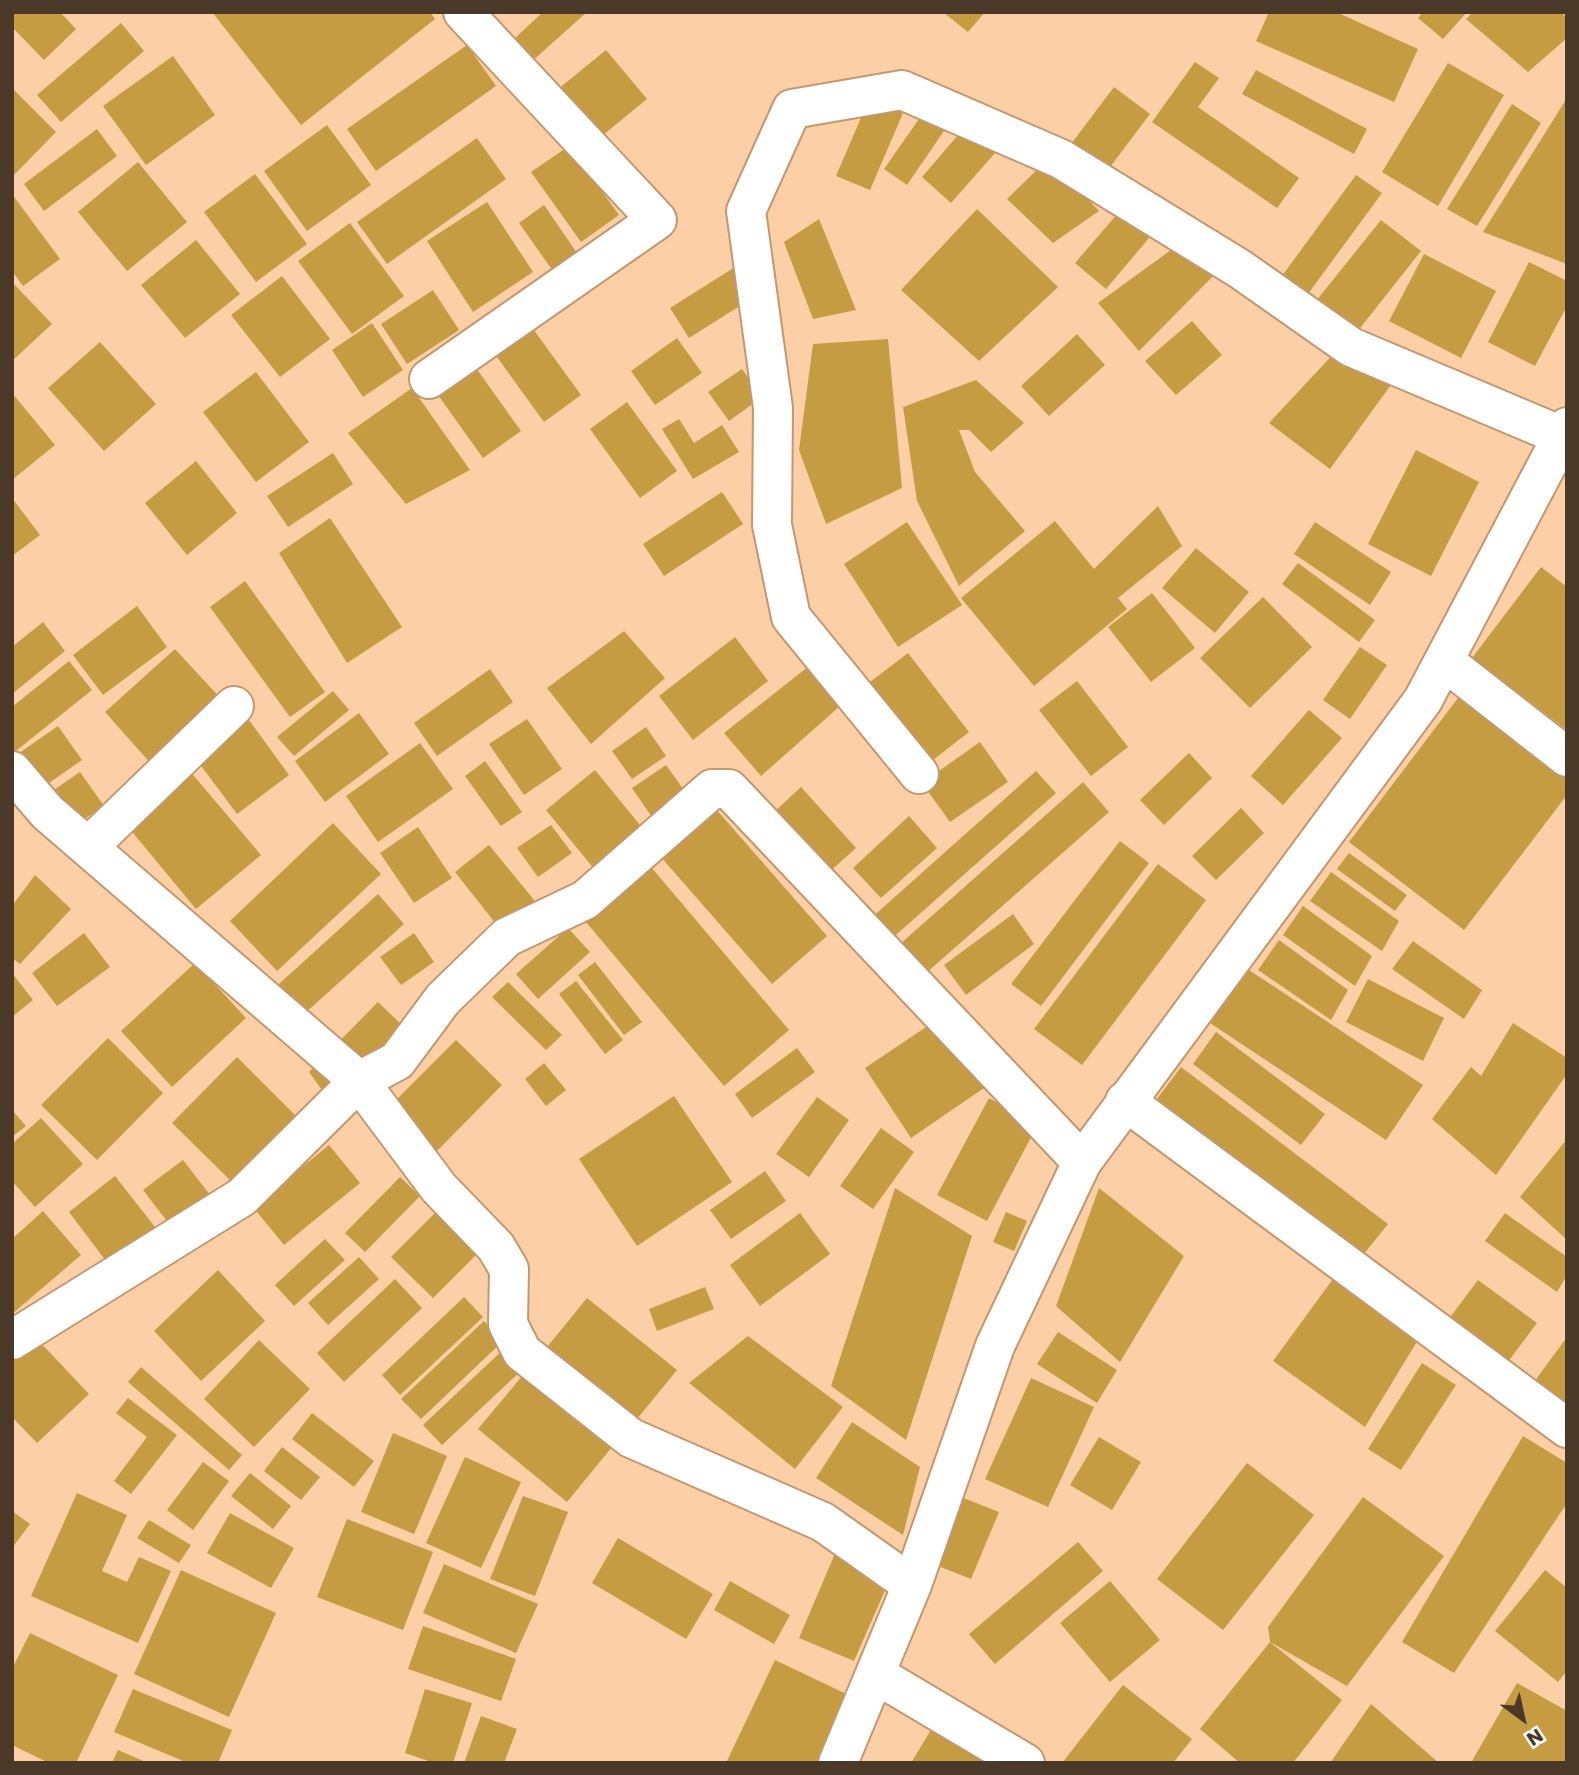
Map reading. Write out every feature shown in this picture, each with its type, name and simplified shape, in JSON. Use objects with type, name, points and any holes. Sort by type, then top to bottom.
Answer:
[{"type":"street","points":[[429,379],[657,220],[463,12]]},
{"type":"street","points":[[838,1763],[912,1585],[995,1346],[1082,1162],[1423,700],[1564,431],[1351,347],[1240,269],[1062,159],[902,90],[792,108],[746,211],[773,408],[772,525],[791,617],[919,774]]},
{"type":"street","points":[[1444,661],[1567,757]]},
{"type":"street","points":[[88,847],[234,706]]},
{"type":"street","points":[[12,771],[47,811],[359,1082],[439,1188],[496,1247],[509,1269],[508,1324],[522,1352],[631,1438],[823,1522],[912,1585]]},
{"type":"street","points":[[12,1340],[243,1197],[359,1082],[397,1061],[443,999],[508,937],[586,900],[712,789],[729,789],[1082,1162]]},
{"type":"street","points":[[1125,1101],[1567,1428]]},
{"type":"street","points":[[875,1674],[1024,1763]]},
{"type":"building","points":[[12,12],[60,12],[76,29],[44,60],[12,27]]},
{"type":"building","points":[[212,12],[430,12],[435,19],[301,125]]},
{"type":"building","points":[[543,12],[587,12],[521,71],[502,50]]},
{"type":"building","points":[[943,12],[985,12],[968,32]]},
{"type":"building","points":[[1269,12],[1336,12],[1418,49],[1394,102],[1256,41]]},
{"type":"building","points":[[1423,12],[1467,12],[1443,39],[1418,18]]},
{"type":"building","points":[[1473,12],[1561,12],[1567,18],[1567,38],[1528,72],[1466,19]]},
{"type":"building","points":[[121,23],[144,51],[61,122],[37,95]]},
{"type":"building","points":[[467,45],[496,86],[376,171],[347,129]]},
{"type":"building","points":[[606,50],[647,99],[587,148],[546,99]]},
{"type":"building","points":[[173,56],[215,115],[146,165],[103,106]]},
{"type":"building","points":[[1195,62],[1219,78],[1198,107],[1299,178],[1277,208],[1152,122]]},
{"type":"building","points":[[1448,63],[1504,95],[1438,206],[1382,172]]},
{"type":"building","points":[[1256,70],[1367,129],[1354,154],[1242,94]]},
{"type":"building","points":[[1114,87],[1150,114],[1101,179],[1065,152]]},
{"type":"building","points":[[12,88],[56,132],[12,177]]},
{"type":"building","points":[[1567,98],[1567,264],[1483,232]]},
{"type":"building","points":[[869,99],[903,113],[870,190],[836,176]]},
{"type":"building","points":[[1512,104],[1541,123],[1477,226],[1447,209]]},
{"type":"building","points":[[926,109],[948,125],[907,185],[884,169]]},
{"type":"building","points":[[327,125],[371,185],[307,231],[264,171]]},
{"type":"building","points":[[965,127],[995,153],[951,203],[922,177]]},
{"type":"building","points":[[97,129],[117,156],[44,211],[24,184]]},
{"type":"building","points":[[477,138],[506,179],[387,264],[357,222]]},
{"type":"building","points":[[569,146],[619,215],[581,242],[531,172]]},
{"type":"building","points":[[1049,158],[1099,211],[1053,243],[1007,199]]},
{"type":"building","points":[[138,162],[187,222],[127,271],[78,212]]},
{"type":"building","points":[[255,174],[307,244],[256,282],[204,212]]},
{"type":"building","points":[[1356,175],[1382,193],[1305,298],[1279,280]]},
{"type":"building","points":[[12,194],[60,259],[23,286],[12,271]]},
{"type":"building","points":[[487,202],[533,272],[473,312],[427,241]]},
{"type":"building","points":[[544,205],[577,253],[553,271],[519,223]]},
{"type":"building","points":[[977,209],[1058,287],[979,361],[901,290]]},
{"type":"building","points":[[1119,212],[1149,238],[1106,289],[1075,263]]},
{"type":"building","points":[[819,219],[856,310],[813,319],[784,242]]},
{"type":"building","points":[[1381,220],[1421,251],[1349,342],[1308,311]]},
{"type":"building","points":[[350,223],[404,296],[352,334],[298,261]]},
{"type":"building","points":[[196,240],[240,294],[185,338],[141,285]]},
{"type":"building","points":[[1182,242],[1220,269],[1139,351],[1098,303]]},
{"type":"building","points":[[1424,254],[1496,291],[1461,358],[1389,321]]},
{"type":"building","points":[[1529,262],[1567,281],[1567,306],[1535,366],[1488,342]]},
{"type":"building","points":[[735,267],[754,297],[689,338],[670,308]]},
{"type":"building","points":[[282,276],[330,339],[280,377],[231,315]]},
{"type":"building","points":[[12,282],[52,324],[12,361]]},
{"type":"building","points":[[433,290],[459,330],[407,364],[381,324]]},
{"type":"building","points":[[1192,321],[1222,355],[1176,395],[1145,361]]},
{"type":"building","points":[[372,323],[403,370],[363,397],[332,350]]},
{"type":"building","points":[[531,326],[581,395],[544,422],[494,353]]},
{"type":"building","points":[[1077,334],[1105,365],[1049,416],[1021,386]]},
{"type":"building","points":[[677,338],[702,373],[655,405],[631,371]]},
{"type":"building","points":[[888,339],[902,488],[826,524],[799,450],[813,344]]},
{"type":"building","points":[[100,342],[156,404],[104,451],[48,388]]},
{"type":"building","points":[[1338,349],[1393,382],[1330,469],[1269,423]]},
{"type":"building","points":[[471,361],[521,431],[483,458],[433,388]]},
{"type":"building","points":[[742,369],[762,397],[729,421],[708,392]]},
{"type":"building","points":[[256,372],[309,442],[256,482],[203,412]]},
{"type":"building","points":[[976,380],[1024,423],[991,452],[969,430],[959,430],[975,472],[1025,531],[959,586],[917,501],[903,407]]},
{"type":"building","points":[[412,388],[470,470],[406,504],[348,433]]},
{"type":"building","points":[[12,393],[55,445],[12,480]]},
{"type":"building","points":[[627,402],[677,471],[640,498],[590,429]]},
{"type":"building","points":[[679,419],[694,443],[722,425],[739,452],[693,479],[662,429]]},
{"type":"building","points":[[1416,450],[1479,482],[1431,576],[1368,544]]},
{"type":"building","points":[[333,453],[353,484],[288,527],[267,496]]},
{"type":"building","points":[[196,461],[237,513],[187,555],[145,503]]},
{"type":"building","points":[[722,492],[743,524],[664,576],[643,544]]},
{"type":"building","points":[[12,498],[40,535],[12,556]]},
{"type":"building","points":[[1158,506],[1182,546],[1118,598],[1127,609],[1034,686],[961,598],[1055,521],[1094,569]]},
{"type":"building","points":[[330,518],[402,627],[347,663],[279,553]]},
{"type":"building","points":[[907,522],[962,605],[898,647],[844,564]]},
{"type":"building","points":[[1315,522],[1391,572],[1370,605],[1294,554]]},
{"type":"building","points":[[1196,548],[1249,592],[1215,633],[1162,588]]},
{"type":"building","points":[[1298,563],[1375,620],[1359,642],[1282,584]]},
{"type":"building","points":[[1541,567],[1567,587],[1567,730],[1472,658]]},
{"type":"building","points":[[245,581],[325,692],[290,717],[210,607]]},
{"type":"building","points":[[1152,593],[1195,648],[1151,682],[1108,627]]},
{"type":"building","points":[[1263,597],[1312,647],[1250,708],[1200,658]]},
{"type":"building","points":[[137,606],[167,647],[103,695],[73,655]]},
{"type":"building","points":[[43,622],[65,651],[12,694],[12,647]]},
{"type":"building","points":[[624,631],[665,678],[591,744],[547,688]]},
{"type":"building","points":[[735,637],[768,681],[693,740],[659,696]]},
{"type":"building","points":[[1360,647],[1387,665],[1350,719],[1323,700]]},
{"type":"building","points":[[175,649],[224,702],[153,766],[105,712]]},
{"type":"building","points":[[908,653],[969,732],[928,764],[866,685]]},
{"type":"building","points":[[818,659],[849,698],[761,776],[724,733]]},
{"type":"building","points":[[69,661],[92,690],[12,754],[12,707]]},
{"type":"building","points":[[490,669],[513,702],[437,756],[414,723]]},
{"type":"building","points":[[1077,681],[1128,747],[1091,776],[1039,710]]},
{"type":"building","points":[[1464,690],[1567,768],[1567,795],[1464,930],[1349,842]]},
{"type":"building","points":[[333,691],[349,710],[294,756],[277,737]]},
{"type":"building","points":[[1309,710],[1342,738],[1283,805],[1251,776]]},
{"type":"building","points":[[359,713],[389,754],[325,802],[295,761]]},
{"type":"building","points":[[527,719],[562,769],[524,795],[489,744]]},
{"type":"building","points":[[249,720],[289,775],[237,814],[196,759]]},
{"type":"building","points":[[58,726],[82,760],[39,790],[15,756]]},
{"type":"building","points":[[646,727],[666,756],[632,779],[612,751]]},
{"type":"building","points":[[980,742],[1008,782],[950,822],[922,783]]},
{"type":"building","points":[[420,743],[453,789],[378,842],[346,796]]},
{"type":"building","points":[[1189,753],[1212,778],[1164,825],[1140,800]]},
{"type":"building","points":[[485,761],[522,812],[501,826],[465,776]]},
{"type":"building","points":[[183,763],[261,855],[196,909],[119,816]]},
{"type":"building","points":[[666,765],[686,793],[652,817],[632,788]]},
{"type":"building","points":[[595,770],[644,830],[595,870],[546,810]]},
{"type":"building","points":[[1036,771],[1056,793],[888,942],[869,920]]},
{"type":"building","points":[[80,772],[104,806],[54,839],[32,805]]},
{"type":"building","points":[[1083,782],[1109,812],[925,974],[899,945]]},
{"type":"building","points":[[801,787],[856,848],[827,874],[773,813]]},
{"type":"building","points":[[715,808],[827,936],[772,984],[660,856]]},
{"type":"building","points":[[1241,808],[1264,833],[1216,880],[1192,856]]},
{"type":"building","points":[[909,816],[937,848],[881,898],[853,868]]},
{"type":"building","points":[[333,823],[381,874],[277,971],[230,921]]},
{"type":"building","points":[[551,825],[572,853],[538,877],[517,848]]},
{"type":"building","points":[[418,827],[452,878],[414,903],[380,853]]},
{"type":"building","points":[[1120,841],[1149,863],[1041,1006],[1011,984]]},
{"type":"building","points":[[489,845],[539,906],[504,934],[455,872]]},
{"type":"building","points":[[1349,853],[1407,895],[1395,911],[1337,869]]},
{"type":"building","points":[[1158,864],[1206,900],[1082,1065],[1034,1029]]},
{"type":"building","points":[[651,867],[789,1030],[724,1086],[586,922]]},
{"type":"building","points":[[1331,872],[1399,921],[1382,951],[1310,901]]},
{"type":"building","points":[[35,875],[71,909],[20,964],[12,958],[12,906]]},
{"type":"building","points":[[378,894],[404,924],[294,1023],[268,994]]},
{"type":"building","points":[[1303,906],[1372,956],[1355,986],[1283,935]]},
{"type":"building","points":[[1013,914],[1034,944],[966,995],[944,965]]},
{"type":"building","points":[[568,928],[590,952],[538,999],[516,974]]},
{"type":"building","points":[[84,933],[110,967],[57,1006],[32,973]]},
{"type":"building","points":[[414,933],[434,962],[401,985],[380,957]]},
{"type":"building","points":[[1279,940],[1348,990],[1331,1020],[1258,970]]},
{"type":"building","points":[[1413,941],[1482,990],[1464,1019],[1392,969]]},
{"type":"building","points":[[595,962],[642,1022],[624,1035],[578,975]]},
{"type":"building","points":[[195,963],[246,1018],[172,1087],[121,1031]]},
{"type":"building","points":[[1243,966],[1423,1085],[1386,1140],[1207,1021]]},
{"type":"building","points":[[12,973],[33,1000],[12,1017]]},
{"type":"building","points":[[1368,979],[1444,1018],[1423,1061],[1346,1022]]},
{"type":"building","points":[[576,981],[623,1040],[605,1054],[559,994]]},
{"type":"building","points":[[508,982],[562,1035],[546,1050],[492,997]]},
{"type":"building","points":[[378,1002],[411,1034],[337,1111],[309,1072]]},
{"type":"building","points":[[938,1019],[984,1088],[911,1138],[865,1068]]},
{"type":"building","points":[[1513,1023],[1567,1058],[1567,1074],[1496,1175],[1432,1119],[1471,1067],[1481,1076]]},
{"type":"building","points":[[1216,1032],[1325,1114],[1301,1145],[1193,1064]]},
{"type":"building","points":[[108,1038],[163,1093],[97,1160],[41,1105]]},
{"type":"building","points":[[456,1040],[502,1085],[435,1153],[389,1107]]},
{"type":"building","points":[[797,1048],[815,1072],[752,1118],[735,1094]]},
{"type":"building","points":[[237,1057],[296,1116],[231,1181],[172,1123]]},
{"type":"building","points":[[544,1063],[566,1090],[546,1106],[525,1079]]},
{"type":"building","points":[[1181,1067],[1388,1224],[1363,1255],[1157,1099]]},
{"type":"building","points":[[674,1096],[732,1182],[637,1246],[579,1159]]},
{"type":"building","points":[[817,1097],[849,1120],[809,1177],[776,1154]]},
{"type":"building","points":[[989,1098],[1038,1124],[987,1221],[937,1195]]},
{"type":"building","points":[[12,1110],[26,1126],[12,1137]]},
{"type":"building","points":[[41,1118],[83,1164],[35,1207],[12,1181],[12,1144]]},
{"type":"building","points":[[881,1128],[914,1152],[873,1209],[840,1186]]},
{"type":"building","points":[[1567,1139],[1567,1240],[1520,1197]]},
{"type":"building","points":[[329,1145],[360,1183],[284,1245],[253,1207]]},
{"type":"building","points":[[183,1160],[217,1204],[177,1234],[143,1190]]},
{"type":"building","points":[[765,1171],[786,1201],[731,1239],[710,1210]]},
{"type":"building","points":[[115,1176],[159,1232],[112,1269],[69,1212]]},
{"type":"building","points":[[400,1177],[420,1196],[365,1252],[345,1233]]},
{"type":"building","points":[[895,1188],[972,1236],[906,1440],[831,1386]]},
{"type":"building","points":[[1099,1188],[1184,1256],[1120,1362],[1056,1306]]},
{"type":"building","points":[[438,1210],[480,1251],[433,1298],[391,1257]]},
{"type":"building","points":[[43,1211],[81,1255],[12,1314],[12,1239]]},
{"type":"building","points":[[1006,1212],[1027,1221],[1014,1251],[993,1242]]},
{"type":"building","points":[[800,1213],[830,1254],[760,1306],[730,1265]]},
{"type":"building","points":[[1505,1213],[1567,1257],[1567,1275],[1557,1292],[1485,1241]]},
{"type":"building","points":[[325,1239],[345,1260],[294,1306],[275,1285]]},
{"type":"building","points":[[359,1257],[379,1279],[328,1325],[308,1303]]},
{"type":"building","points":[[218,1270],[265,1321],[201,1381],[154,1331]]},
{"type":"building","points":[[395,1279],[422,1308],[344,1382],[317,1353]]},
{"type":"building","points":[[1333,1279],[1421,1335],[1365,1427],[1273,1361]]},
{"type":"building","points":[[1478,1280],[1537,1323],[1507,1363],[1448,1320]]},
{"type":"building","points":[[705,1287],[714,1309],[657,1331],[649,1309]]},
{"type":"building","points":[[464,1297],[483,1317],[400,1395],[382,1375]]},
{"type":"building","points":[[587,1298],[677,1370],[632,1425],[543,1352]]},
{"type":"building","points":[[484,1321],[503,1341],[421,1419],[401,1399]]},
{"type":"building","points":[[1058,1332],[1117,1370],[1097,1403],[1037,1364]]},
{"type":"building","points":[[748,1336],[843,1407],[795,1469],[689,1383]]},
{"type":"building","points":[[1567,1337],[1567,1405],[1534,1382]]},
{"type":"building","points":[[37,1339],[89,1394],[37,1443],[12,1417],[12,1362]]},
{"type":"building","points":[[259,1340],[310,1389],[254,1447],[204,1399]]},
{"type":"building","points":[[506,1347],[525,1367],[442,1445],[423,1425]]},
{"type":"building","points":[[1422,1363],[1456,1385],[1401,1470],[1368,1449]]},
{"type":"building","points":[[141,1367],[242,1455],[229,1470],[128,1382]]},
{"type":"building","points":[[523,1375],[612,1447],[567,1502],[478,1429]]},
{"type":"building","points":[[1031,1378],[1094,1407],[1048,1507],[985,1479]]},
{"type":"building","points":[[128,1398],[177,1435],[131,1494],[114,1481],[147,1437],[116,1413]]},
{"type":"building","points":[[312,1413],[374,1461],[354,1487],[292,1439]]},
{"type":"building","points":[[852,1422],[920,1467],[903,1535],[816,1478]]},
{"type":"building","points":[[393,1433],[447,1456],[414,1534],[361,1512]]},
{"type":"building","points":[[1523,1436],[1567,1463],[1567,1503],[1454,1673],[1402,1642]]},
{"type":"building","points":[[1099,1437],[1141,1462],[1112,1510],[1070,1485]]},
{"type":"building","points":[[282,1447],[320,1477],[301,1500],[264,1471]]},
{"type":"building","points":[[465,1457],[521,1482],[481,1568],[426,1543]]},
{"type":"building","points":[[203,1462],[229,1481],[193,1530],[167,1510]]},
{"type":"building","points":[[1247,1463],[1314,1515],[1223,1630],[1157,1579]]},
{"type":"building","points":[[250,1473],[291,1506],[273,1529],[231,1496]]},
{"type":"building","points":[[77,1493],[127,1515],[102,1571],[127,1582],[139,1557],[171,1571],[138,1643],[31,1596]]},
{"type":"building","points":[[951,1493],[999,1512],[971,1579],[923,1560]]},
{"type":"building","points":[[523,1496],[568,1512],[535,1596],[490,1579]]},
{"type":"building","points":[[1363,1497],[1444,1556],[1347,1686],[1270,1642],[1268,1627]]},
{"type":"building","points":[[12,1511],[30,1524],[12,1548]]},
{"type":"building","points":[[230,1513],[294,1548],[271,1588],[207,1553]]},
{"type":"building","points":[[347,1519],[433,1552],[403,1630],[317,1597]]},
{"type":"building","points":[[149,1520],[191,1545],[179,1563],[137,1538]]},
{"type":"building","points":[[618,1538],[713,1594],[686,1639],[592,1583]]},
{"type":"building","points":[[1078,1542],[1103,1571],[995,1664],[969,1634]]},
{"type":"building","points":[[837,1549],[893,1572],[854,1661],[799,1638]]},
{"type":"building","points":[[444,1564],[538,1604],[516,1653],[423,1613]]},
{"type":"building","points":[[181,1570],[276,1613],[229,1717],[134,1674]]},
{"type":"building","points":[[1545,1570],[1567,1588],[1567,1671],[1558,1682],[1495,1631]]},
{"type":"building","points":[[730,1581],[790,1615],[774,1644],[714,1610]]},
{"type":"building","points":[[1110,1581],[1160,1640],[1110,1682],[1060,1623]]},
{"type":"building","points":[[423,1626],[516,1659],[501,1701],[408,1669]]},
{"type":"building","points":[[30,1633],[118,1675],[76,1763],[49,1763],[12,1745],[12,1669]]},
{"type":"building","points":[[1270,1642],[1342,1700],[1293,1763],[1240,1763],[1200,1729]]},
{"type":"building","points":[[775,1660],[859,1700],[829,1763],[726,1763]]},
{"type":"building","points":[[1517,1683],[1567,1711],[1567,1758],[1564,1763],[1472,1761]]},
{"type":"building","points":[[1123,1685],[1192,1739],[1173,1763],[1062,1763]]},
{"type":"building","points":[[133,1689],[232,1730],[218,1763],[188,1763],[114,1732]]},
{"type":"building","points":[[425,1689],[472,1703],[453,1763],[434,1763],[405,1753]]},
{"type":"building","points":[[1371,1704],[1439,1763],[1330,1763]]},
{"type":"building","points":[[481,1716],[517,1729],[504,1763],[464,1763]]},
{"type":"building","points":[[934,1725],[996,1763],[911,1763]]},
{"type":"building","points":[[118,1750],[148,1763],[112,1763]]}]
